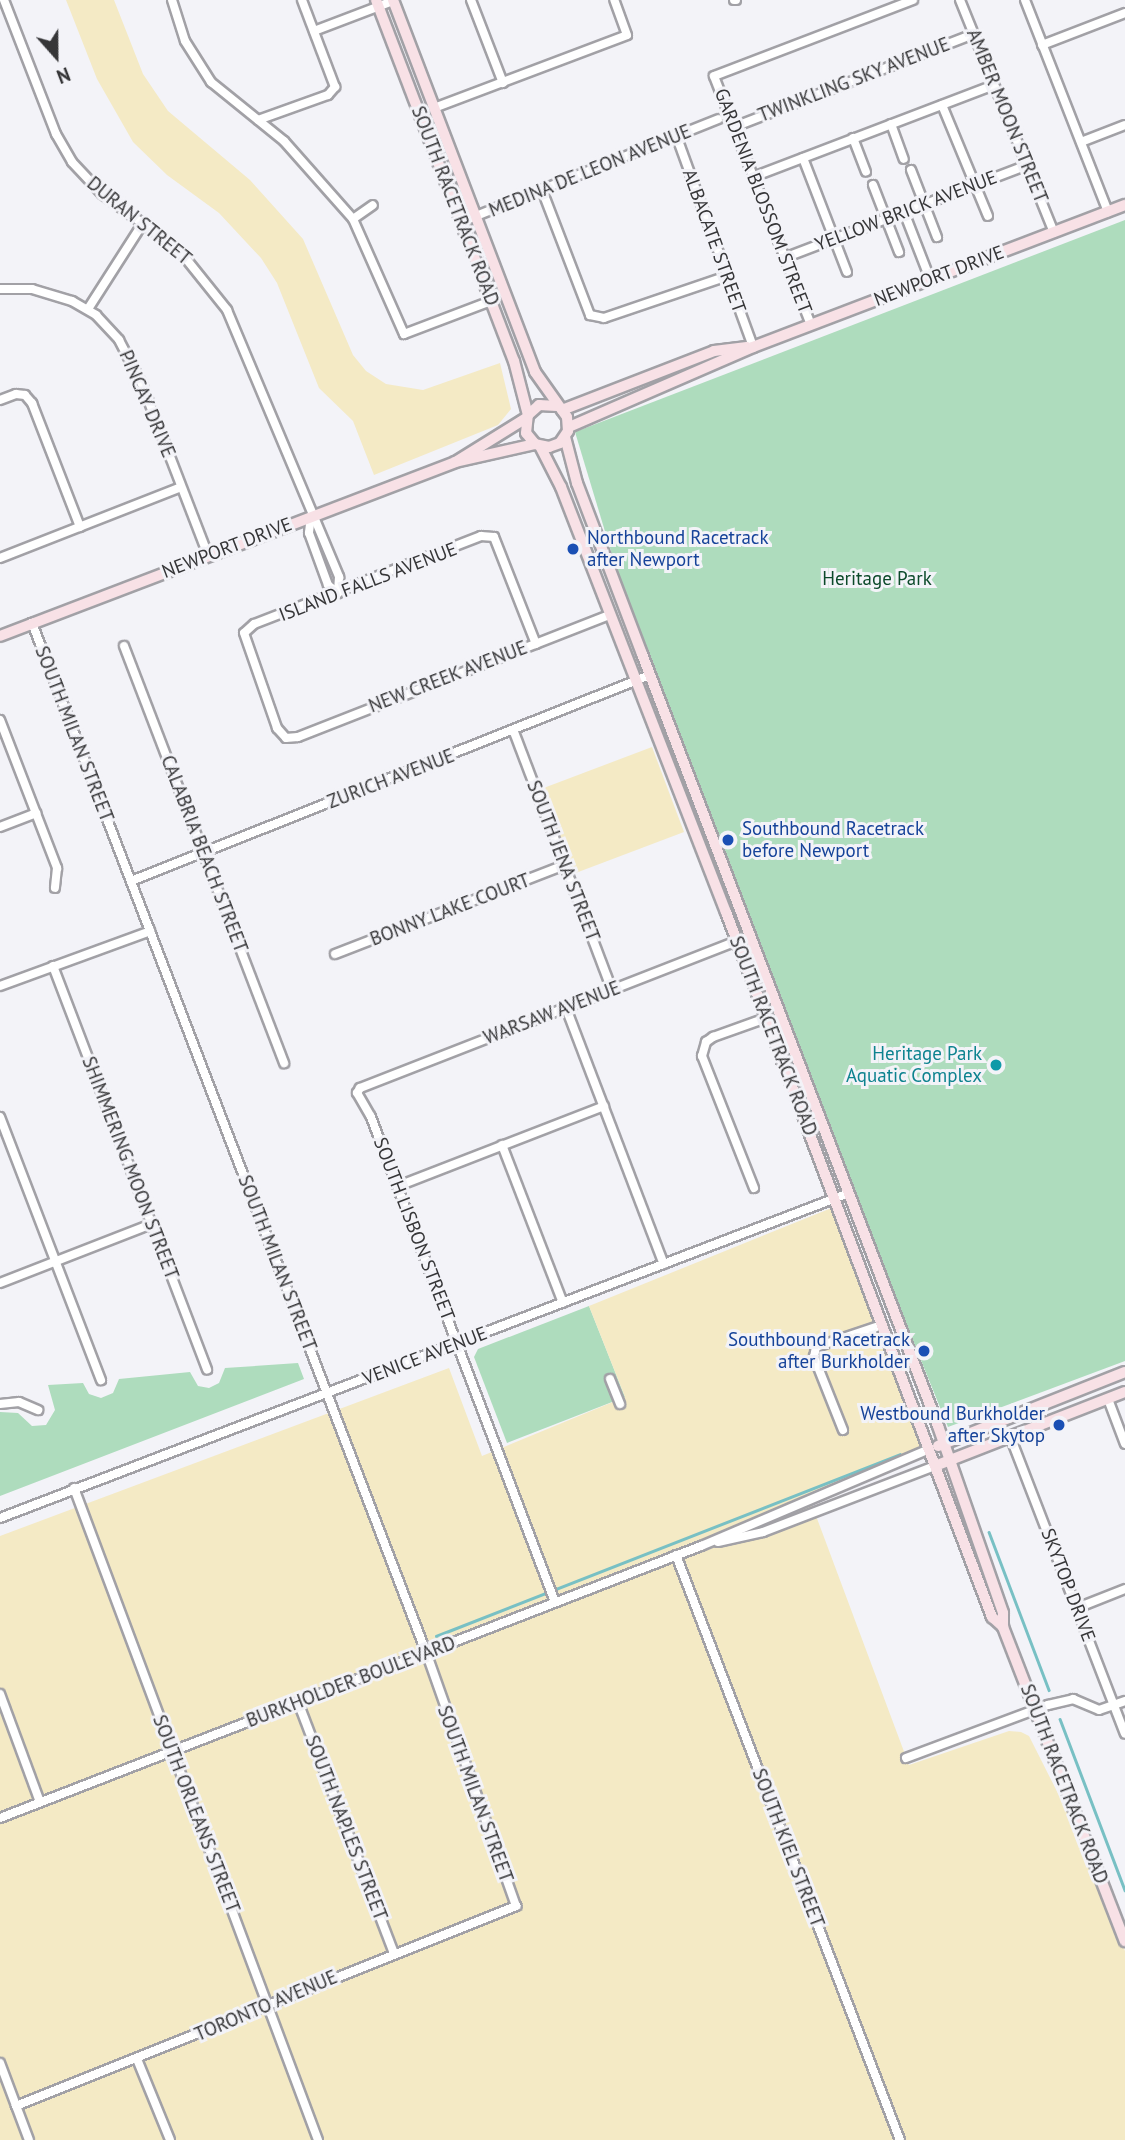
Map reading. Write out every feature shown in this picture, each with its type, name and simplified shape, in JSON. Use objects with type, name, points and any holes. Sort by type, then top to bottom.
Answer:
[{"type":"main road","name":"SOUTH RACETRACK ROAD","points":[[393,1],[535,372],[560,408]]},
{"type":"main road","name":"SOUTH RACETRACK ROAD","points":[[378,3],[522,386],[527,416]]},
{"type":"main road","name":"NEWPORT DRIVE","points":[[567,432],[753,347],[1125,205]]},
{"type":"main road","name":"NEWPORT DRIVE","points":[[560,408],[714,351],[753,347]]},
{"type":"main road","points":[[538,405],[560,408],[567,432],[554,446],[537,445],[526,433],[527,416],[538,405]]},
{"type":"main road","name":"NEWPORT DRIVE","points":[[455,463],[527,416]]},
{"type":"main road","name":"SOUTH RACETRACK ROAD","points":[[567,432],[577,483],[944,1443],[1003,1614],[1003,1627],[1125,1941]]},
{"type":"main road","name":"SOUTH RACETRACK ROAD","points":[[537,445],[561,487],[737,941],[992,1617],[1003,1627]]},
{"type":"main road","name":"NEWPORT DRIVE","points":[[0,636],[455,463],[537,445]]},
{"type":"main road","name":"BURKHOLDER BOULEVARD","points":[[929,1449],[1125,1372]]},
{"type":"main road","name":"BURKHOLDER BOULEVARD","points":[[935,1466],[1125,1392]]},
{"type":"street","name":"DURAN STREET","points":[[4,0],[68,155],[102,194],[144,223],[195,266],[227,310],[311,516]]},
{"type":"street","points":[[172,0],[199,65],[221,93],[258,120],[308,165],[353,219],[404,334],[491,301]]},
{"type":"street","points":[[258,120],[328,95],[335,87],[302,0]]},
{"type":"street","points":[[471,0],[503,83]]},
{"type":"street","points":[[433,108],[627,35],[614,0]]},
{"type":"street","name":"GARDENIA BLOSSOM STREET","points":[[811,325],[714,76],[914,0]]},
{"type":"street","name":"AMBER MOON STREET","points":[[960,0],[1054,233]]},
{"type":"street","points":[[1025,0],[1108,212]]},
{"type":"street","points":[[314,31],[378,3],[393,1]]},
{"type":"street","points":[[1042,45],[1125,13]]},
{"type":"street","name":"TWINKLING SKY AVENUE","points":[[734,127],[974,34]]},
{"type":"street","points":[[753,177],[993,85]]},
{"type":"street","points":[[942,105],[972,185],[988,216]]},
{"type":"street","name":"MEDINA DE LEON AVENUE","points":[[461,222],[719,119]]},
{"type":"street","points":[[891,124],[905,159]]},
{"type":"street","points":[[1081,142],[1125,125]]},
{"type":"street","name":"ALBACATE STREET","points":[[676,135],[730,275],[753,347]]},
{"type":"street","points":[[853,138],[866,172]]},
{"type":"street","points":[[803,158],[847,272]]},
{"type":"street","name":"YELLOW BRICK AVENUE","points":[[784,258],[1027,165]]},
{"type":"street","points":[[911,170],[937,237]]},
{"type":"street","points":[[873,185],[898,252]]},
{"type":"street","points":[[542,190],[590,315],[604,318],[730,275]]},
{"type":"street","points":[[353,219],[373,205]]},
{"type":"street","points":[[904,212],[930,279]]},
{"type":"street","points":[[88,309],[144,223]]},
{"type":"street","name":"PINCAY DRIVE","points":[[0,289],[51,293],[88,309],[127,352],[208,555]]},
{"type":"street","points":[[0,400],[16,394],[25,395],[32,403],[80,527]]},
{"type":"street","points":[[0,558],[181,487]]},
{"type":"street","points":[[311,516],[340,580],[338,593],[328,585],[309,534],[311,516]]},
{"type":"street","name":"ISLAND FALLS AVENUE","points":[[286,738],[277,728],[244,634],[254,624],[481,536],[494,537],[536,643]]},
{"type":"street","name":"NEW CREEK AVENUE","points":[[286,738],[298,737],[610,614]]},
{"type":"street","name":"SOUTH MILAN STREET","points":[[32,623],[426,1653],[516,1906]]},
{"type":"street","name":"CALABRIA BEACH STREET","points":[[124,646],[284,1063]]},
{"type":"street","name":"ZURICH AVENUE","points":[[131,881],[514,732],[650,675]]},
{"type":"street","points":[[0,720],[57,868],[55,888]]},
{"type":"street","name":"SOUTH JENA STREET","points":[[514,732],[612,990]]},
{"type":"street","points":[[0,827],[36,813]]},
{"type":"street","name":"BONNY LAKE COURT","points":[[335,954],[565,865]]},
{"type":"street","points":[[0,986],[150,931]]},
{"type":"street","name":"WARSAW AVENUE","points":[[357,1093],[360,1088],[750,936]]},
{"type":"street","name":"SHIMMERING MOON STREET","points":[[53,966],[207,1370]]},
{"type":"street","points":[[566,1008],[664,1264]]},
{"type":"street","points":[[754,1188],[702,1056],[706,1042],[713,1037],[766,1018]]},
{"type":"street","name":"SOUTH LISBON STREET","points":[[357,1093],[398,1186],[555,1602]]},
{"type":"street","points":[[398,1186],[604,1106]]},
{"type":"street","points":[[0,1117],[101,1380]]},
{"type":"street","points":[[502,1145],[563,1303]]},
{"type":"street","name":"VENICE AVENUE","points":[[0,1518],[849,1193]]},
{"type":"street","points":[[0,1283],[151,1224]]},
{"type":"street","points":[[843,1430],[814,1357],[816,1348],[882,1325]]},
{"type":"street","points":[[610,1379],[620,1404]]},
{"type":"street","points":[[1108,1399],[1125,1444]]},
{"type":"street","points":[[0,1404],[19,1402],[38,1410]]},
{"type":"street","name":"SKYTOP DRIVE","points":[[1010,1436],[1125,1734]]},
{"type":"street","name":"BURKHOLDER BOULEVARD","points":[[0,1818],[701,1546],[929,1449]]},
{"type":"street","name":"BURKHOLDER BOULEVARD","points":[[701,1546],[763,1532],[935,1466]]},
{"type":"street","name":"SOUTH ORLEANS STREET","points":[[74,1488],[318,2140]]},
{"type":"street","name":"SOUTH KIEL STREET","points":[[676,1555],[900,2140]]},
{"type":"street","points":[[1077,1608],[1125,1589]]},
{"type":"street","points":[[0,1694],[40,1802]]},
{"type":"street","points":[[906,1758],[1034,1709],[1073,1699],[1099,1710],[1125,1701]]},
{"type":"street","name":"SOUTH NAPLES STREET","points":[[298,1702],[394,1954]]},
{"type":"street","name":"TORONTO AVENUE","points":[[16,2106],[516,1906]]},
{"type":"street","points":[[137,2059],[170,2140]]},
{"type":"street","points":[[0,2063],[29,2140]]},
{"type":"green space","name":"Heritage Park","points":[[1125,220],[1125,1361],[948,1427],[758,959],[642,654],[575,432]]},
{"type":"green space","points":[[589,1306],[625,1397],[507,1443],[474,1357],[478,1349]]},
{"type":"green space","points":[[298,1363],[304,1379],[0,1496],[0,1412],[18,1413],[32,1426],[46,1425],[55,1410],[48,1385],[83,1383],[89,1394],[101,1398],[113,1393],[119,1379],[190,1372],[198,1386],[209,1388],[219,1383],[225,1368]]},
{"type":"sand","points":[[66,0],[114,0],[143,74],[168,111],[250,180],[303,239],[353,355],[366,371],[386,384],[423,390],[500,363],[511,409],[498,425],[374,475],[353,421],[319,388],[277,283],[261,258],[219,213],[167,175],[133,142],[97,79]]},
{"type":"sand","points":[[652,747],[684,832],[573,874],[541,789]]},
{"type":"sand","points":[[834,1207],[923,1451],[809,1497],[909,1765],[1009,1731],[1021,1732],[1029,1736],[1085,1847],[1125,1951],[1125,2140],[0,2140],[0,1536],[449,1368],[482,1456],[625,1397],[589,1306]]},
{"type":"waterway","points":[[436,1636],[900,1454]]},
{"type":"waterway","points":[[989,1532],[1049,1690]]},
{"type":"waterway","points":[[1060,1719],[1125,1890]]},
{"type":"place","name":"Northbound Racetrack after Newport","points":[[573,549]]},
{"type":"place","name":"Southbound Racetrack before Newport","points":[[728,840]]},
{"type":"place","name":"Heritage Park Aquatic Complex","points":[[996,1065]]},
{"type":"place","name":"Southbound Racetrack after Burkholder","points":[[924,1351]]},
{"type":"place","name":"Westbound Burkholder after Skytop","points":[[1059,1425]]}]
